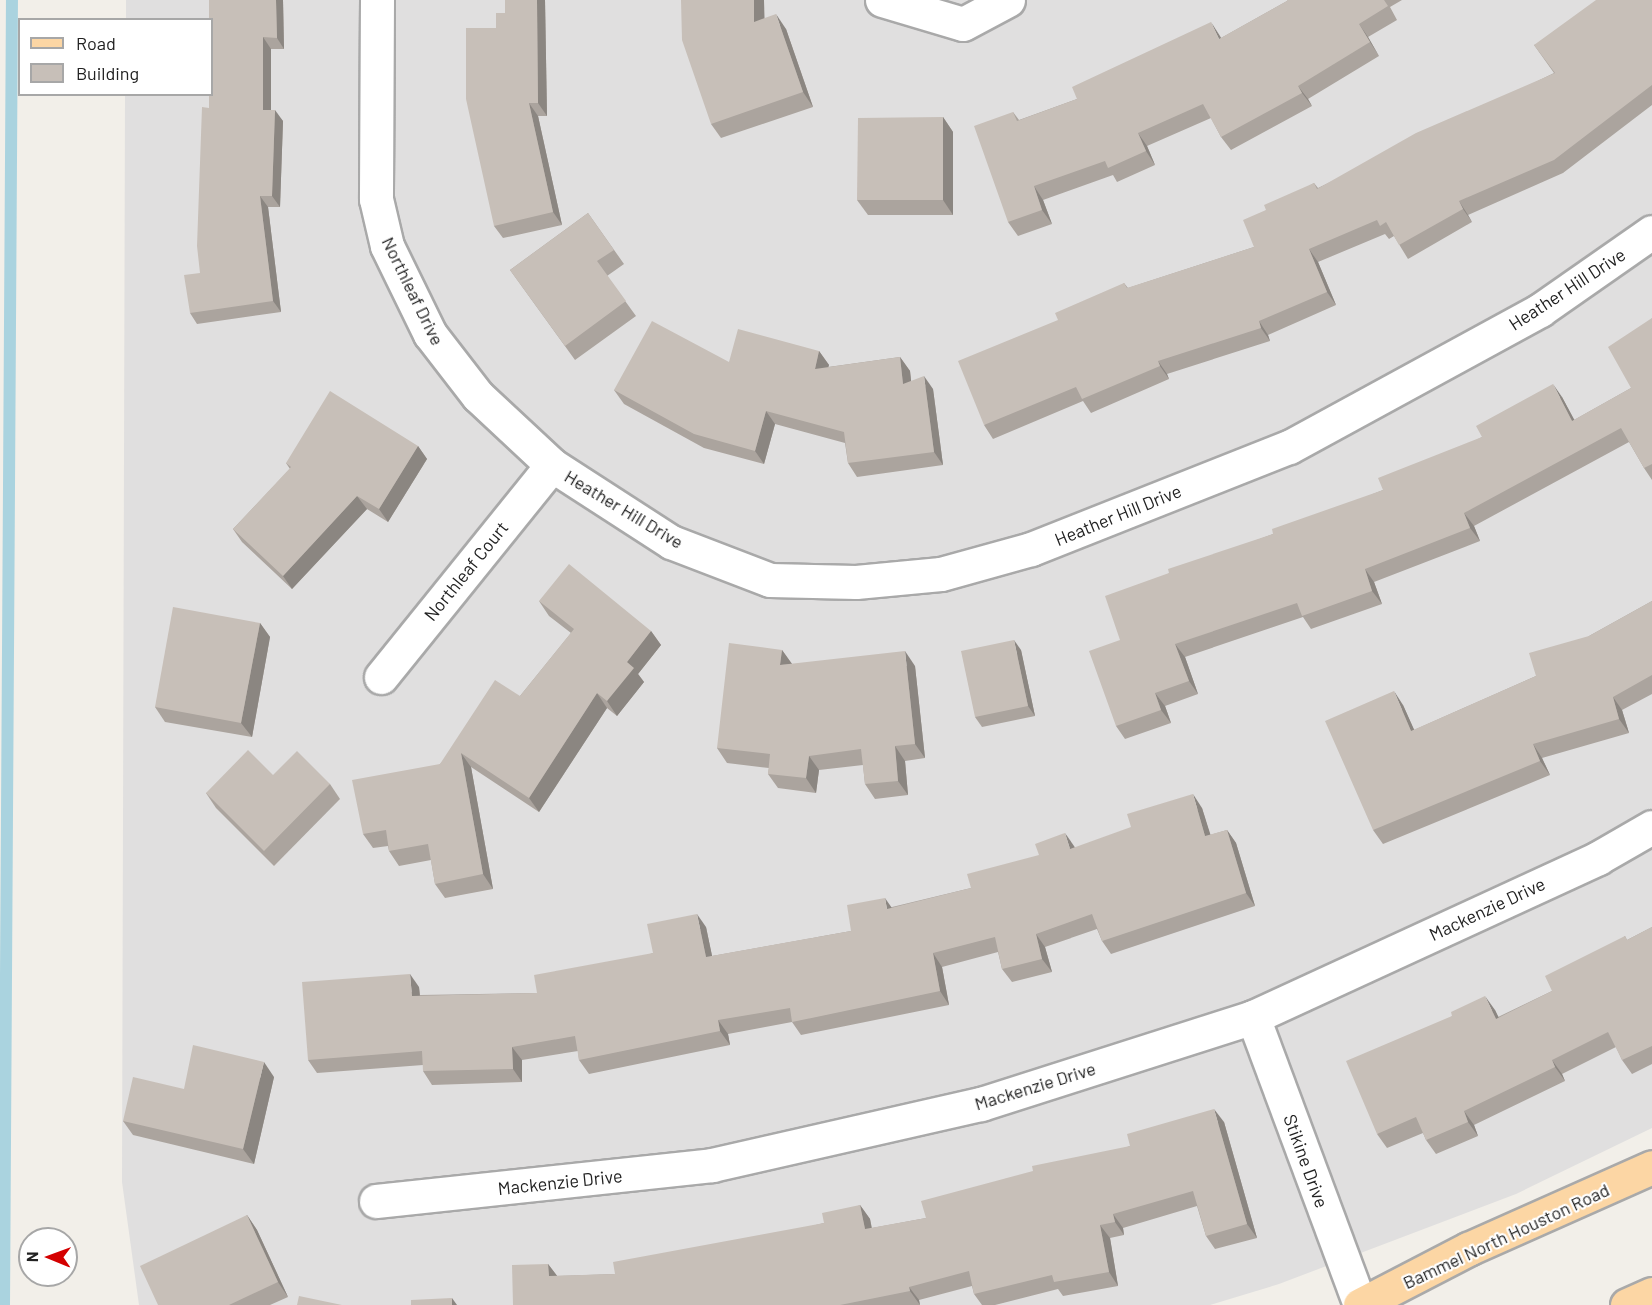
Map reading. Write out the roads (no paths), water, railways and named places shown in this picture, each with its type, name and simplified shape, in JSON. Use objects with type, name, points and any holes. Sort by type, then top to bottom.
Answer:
[{"type":"main road","name":"Bammel North Houston Road","points":[[1360,1305],[1468,1249],[1652,1167]]},
{"type":"main road","points":[[1627,1305],[1652,1294]]},
{"type":"street","name":"Northleaf Drive","points":[[377,0],[376,199],[387,246],[430,334],[455,370],[552,465]]},
{"type":"street","points":[[882,0],[963,24],[1008,0]]},
{"type":"street","name":"Heather Hill Drive","points":[[552,465],[671,542],[770,580],[856,582],[941,574],[1031,549],[1289,447],[1540,310],[1652,232]]},
{"type":"street","name":"Northleaf Court","points":[[381,677],[552,465]]},
{"type":"street","name":"Mackenzie Drive","points":[[376,1201],[712,1165],[981,1104],[1253,1017],[1598,858],[1652,827]]},
{"type":"street","name":"Stikine Drive","points":[[1253,1017],[1360,1305]]},
{"type":"waterway","points":[[4,1305],[12,0]]}]
